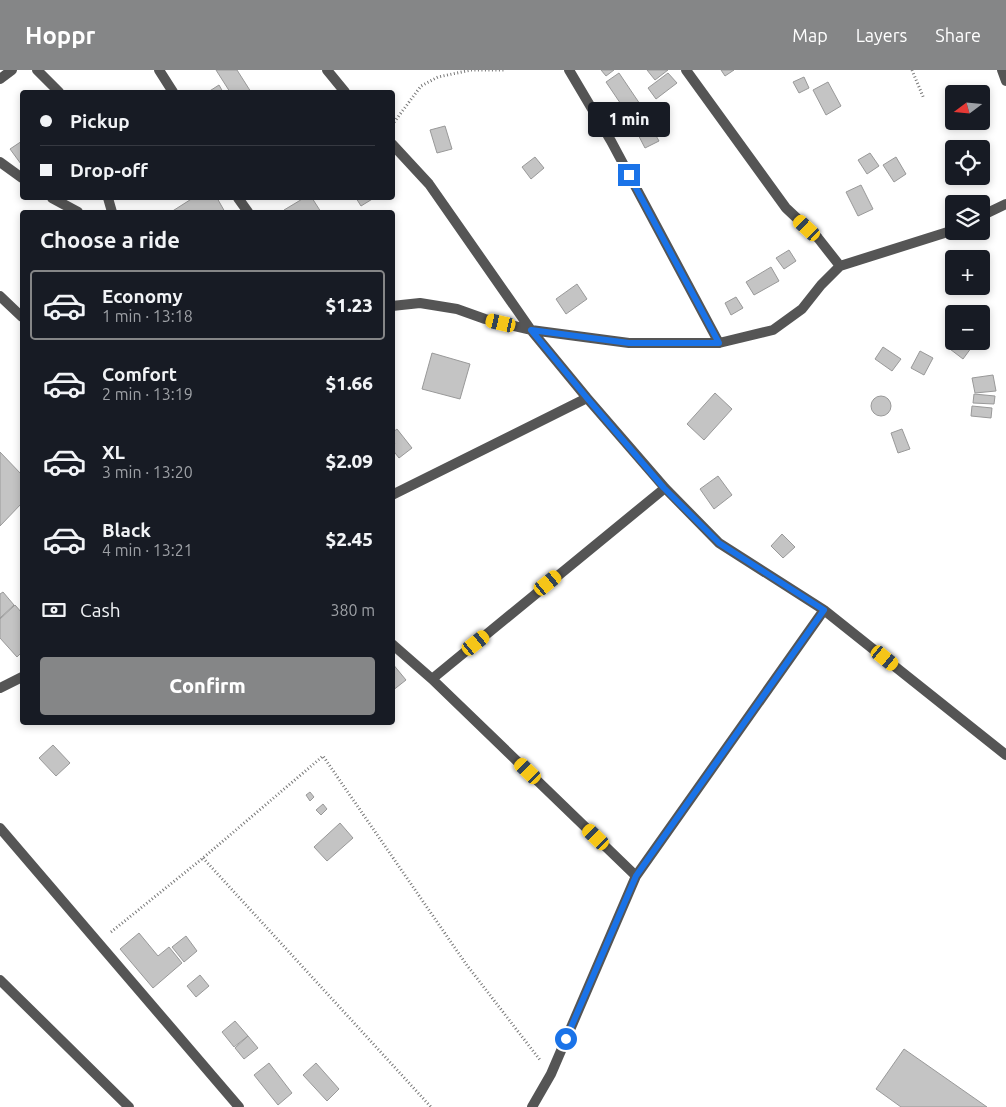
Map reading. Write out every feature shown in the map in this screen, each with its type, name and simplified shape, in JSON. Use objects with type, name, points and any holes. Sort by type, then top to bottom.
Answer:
[{"type":"street","points":[[0,80],[12,70]]},
{"type":"street","points":[[38,70],[57,90]]},
{"type":"street","points":[[159,70],[172,90]]},
{"type":"street","points":[[327,70],[343,90]]},
{"type":"street","points":[[569,70],[611,141],[719,343]]},
{"type":"street","points":[[686,70],[786,208],[818,238],[840,266]]},
{"type":"street","points":[[1002,70],[1006,81]]},
{"type":"street","points":[[395,147],[429,184],[531,330],[664,488],[719,543],[824,610],[1006,754]]},
{"type":"street","points":[[0,162],[20,177]]},
{"type":"street","points":[[56,200],[74,210]]},
{"type":"street","points":[[990,212],[1006,204]]},
{"type":"street","points":[[395,306],[420,303],[457,309],[485,319],[531,330],[629,343],[719,343],[773,330],[802,309],[821,285],[840,266],[945,233]]},
{"type":"street","points":[[0,296],[20,315]]},
{"type":"street","points":[[395,494],[587,398]]},
{"type":"street","points":[[432,679],[664,488]]},
{"type":"street","points":[[532,1107],[551,1074],[636,876],[824,610]]},
{"type":"street","points":[[395,647],[432,679],[636,876]]},
{"type":"street","points":[[0,688],[20,678]]},
{"type":"street","points":[[0,828],[240,1107]]},
{"type":"street","points":[[0,980],[129,1107]]},
{"type":"path","points":[[395,121],[408,106],[421,86],[438,77],[471,70],[504,70]]},
{"type":"path","points":[[912,70],[924,99]]},
{"type":"path","points":[[98,942],[202,858],[323,756],[466,964],[551,1074]]},
{"type":"path","points":[[202,858],[431,1107]]},
{"type":"building","points":[[216,70],[237,70],[250,90],[229,90]]},
{"type":"building","points":[[601,70],[614,70],[606,76]]},
{"type":"building","points":[[647,70],[668,70],[655,80]]},
{"type":"building","points":[[721,70],[734,70],[725,76]]},
{"type":"building","points":[[619,73],[644,110],[631,119],[606,82]]},
{"type":"building","points":[[668,73],[677,83],[656,99],[648,88]]},
{"type":"building","points":[[804,77],[809,88],[799,93],[793,82]]},
{"type":"building","points":[[828,82],[841,106],[826,115],[813,90]]},
{"type":"building","points":[[219,85],[222,90],[211,90]]},
{"type":"building","points":[[645,116],[659,141],[645,148],[632,123]]},
{"type":"building","points":[[445,126],[452,149],[437,153],[430,130]]},
{"type":"building","points":[[20,142],[20,163],[10,149]]},
{"type":"building","points":[[870,153],[879,166],[867,174],[858,160]]},
{"type":"building","points":[[535,157],[544,168],[531,179],[522,167]]},
{"type":"building","points":[[896,157],[906,174],[894,182],[883,165]]},
{"type":"building","points":[[861,185],[873,209],[858,216],[846,192]]},
{"type":"building","points":[[190,200],[218,200],[224,210],[174,210]]},
{"type":"building","points":[[301,200],[313,200],[320,210],[284,210]]},
{"type":"building","points":[[357,200],[371,200],[361,206]]},
{"type":"building","points":[[789,250],[796,261],[784,269],[776,258]]},
{"type":"building","points":[[771,267],[779,281],[754,295],[746,282]]},
{"type":"building","points":[[577,284],[587,299],[566,314],[556,299]]},
{"type":"building","points":[[736,297],[743,308],[731,315],[725,303]]},
{"type":"building","points":[[883,347],[901,359],[892,371],[875,359]]},
{"type":"building","points":[[951,350],[970,350],[963,359]]},
{"type":"building","points":[[920,351],[933,358],[924,375],[911,368]]},
{"type":"building","points":[[432,353],[470,364],[460,399],[422,389]]},
{"type":"building","points":[[993,375],[996,391],[975,393],[972,378]]},
{"type":"building","points":[[715,393],[732,409],[704,440],[687,424]]},
{"type":"building","points":[[974,394],[995,396],[994,404],[973,403]]},
{"type":"building","points":[[881,396],[888,399],[891,406],[888,413],[881,416],[874,413],[871,406],[874,399]]},
{"type":"building","points":[[972,406],[992,408],[991,418],[971,416]]},
{"type":"building","points":[[397,429],[412,448],[399,458],[395,453],[395,431]]},
{"type":"building","points":[[902,429],[910,449],[898,453],[891,433]]},
{"type":"building","points":[[0,452],[20,473],[20,505],[0,526]]},
{"type":"building","points":[[718,476],[732,495],[714,509],[700,489]]},
{"type":"building","points":[[782,534],[795,547],[783,558],[771,546]]},
{"type":"building","points":[[3,592],[14,605],[0,618],[0,594]]},
{"type":"building","points":[[15,605],[20,611],[20,654],[17,657],[0,638],[0,619]]},
{"type":"building","points":[[395,667],[406,680],[395,689]]},
{"type":"building","points":[[53,745],[70,763],[56,776],[39,758]]},
{"type":"building","points":[[310,792],[314,797],[310,801],[306,795]]},
{"type":"building","points":[[323,804],[327,809],[321,815],[316,810]]},
{"type":"building","points":[[340,823],[353,838],[327,861],[314,847]]},
{"type":"building","points":[[139,933],[158,956],[169,947],[182,963],[153,988],[120,949]]},
{"type":"building","points":[[186,936],[197,951],[184,962],[172,947]]},
{"type":"building","points":[[200,975],[209,986],[196,997],[187,986]]},
{"type":"building","points":[[235,1021],[248,1036],[234,1047],[222,1032]]},
{"type":"building","points":[[248,1036],[258,1048],[244,1059],[235,1048]]},
{"type":"building","points":[[904,1049],[987,1107],[901,1107],[876,1089]]},
{"type":"building","points":[[269,1063],[292,1093],[278,1105],[254,1075]]},
{"type":"building","points":[[316,1063],[339,1089],[327,1101],[303,1075]]},
{"type":"route","points":[[566,1039],[636,876],[824,610],[719,543],[664,488],[531,330],[629,343],[719,343],[629,175]]}]
